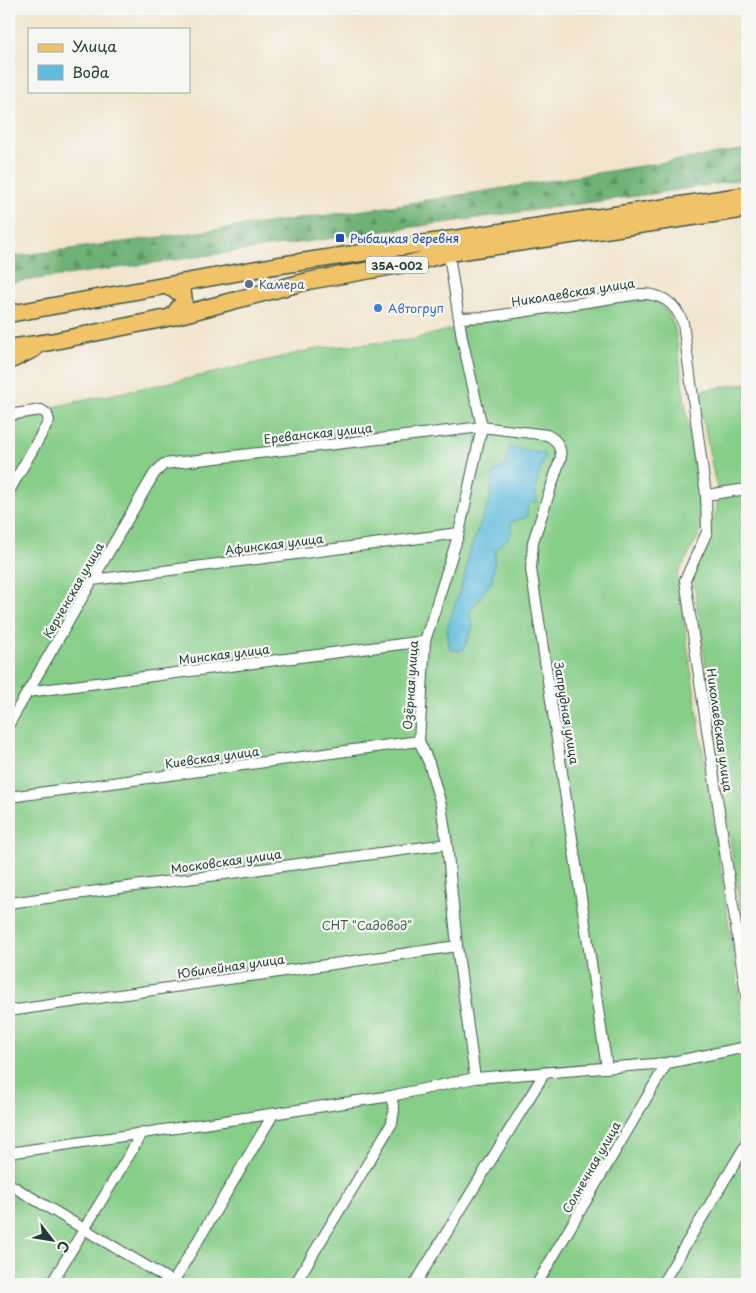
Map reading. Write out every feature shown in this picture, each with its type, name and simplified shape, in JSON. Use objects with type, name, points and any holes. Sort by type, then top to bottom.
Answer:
[{"type":"main road","name":"35А-002","points":[[9,348],[50,342],[172,317],[308,281],[411,263],[447,246],[747,196]]},
{"type":"main road","name":"35А-002","points":[[9,314],[168,287],[274,266],[747,210]]},
{"type":"main road","points":[[168,287],[182,294],[184,301],[172,317]]},
{"type":"main road","points":[[9,361],[50,342]]},
{"type":"street","name":"Озёрная улица","points":[[447,246],[469,374],[482,427],[459,533],[425,641],[419,741],[429,763],[441,805],[447,844],[457,946],[475,1078]]},
{"type":"street","name":"Николаевская улица","points":[[459,318],[488,317],[639,294],[662,297],[672,303],[683,323],[706,495],[707,532],[685,580],[747,1001]]},
{"type":"street","points":[[9,414],[37,409],[47,414],[48,425],[9,491]]},
{"type":"street","name":"Ереванская улица","points":[[158,468],[171,462],[482,427]]},
{"type":"street","name":"Запрудная улица","points":[[482,427],[547,435],[555,439],[560,450],[560,463],[533,542],[531,569],[607,1068]]},
{"type":"street","name":"Керченская улица","points":[[9,724],[158,468]]},
{"type":"street","points":[[706,495],[747,489]]},
{"type":"street","name":"Афинская улица","points":[[93,580],[459,533]]},
{"type":"street","name":"Минская улица","points":[[28,692],[425,641]]},
{"type":"street","name":"Киевская улица","points":[[9,797],[419,741]]},
{"type":"street","name":"Московская улица","points":[[9,903],[447,844]]},
{"type":"street","name":"Юбилейная улица","points":[[9,1011],[457,946]]},
{"type":"street","points":[[9,1154],[391,1096],[475,1078],[667,1063],[747,1046]]},
{"type":"street","name":"Солнечная улица","points":[[537,1284],[667,1063]]},
{"type":"street","points":[[415,1284],[544,1074]]},
{"type":"street","points":[[295,1284],[392,1123],[394,1110],[391,1096]]},
{"type":"street","points":[[9,1184],[85,1228],[174,1284],[274,1114]]},
{"type":"street","points":[[51,1284],[144,1132]]},
{"type":"street","points":[[662,1284],[747,1143]]},
{"type":"green space","points":[[747,149],[747,179],[9,283],[9,257],[373,209]]},
{"type":"green space","name":"СНТ \"Садовод\"","points":[[628,301],[646,301],[659,304],[668,312],[675,329],[700,512],[702,529],[677,576],[743,1019],[747,1032],[747,1284],[9,1284],[9,416],[209,374],[320,348],[411,340],[471,324]]},
{"type":"green space","points":[[747,383],[747,959],[693,576],[717,509],[717,490],[697,391]]},
{"type":"water","points":[[509,447],[545,454],[535,487],[537,502],[528,503],[527,517],[511,522],[511,536],[496,549],[492,581],[469,613],[473,626],[463,651],[450,650],[447,629],[466,571],[468,554],[489,503],[494,473],[506,465]]},
{"type":"place","name":"Рыбацкая деревня","points":[[340,238]]},
{"type":"place","name":"Камера","points":[[249,284]]},
{"type":"place","name":"Автогруп","points":[[378,308]]}]
